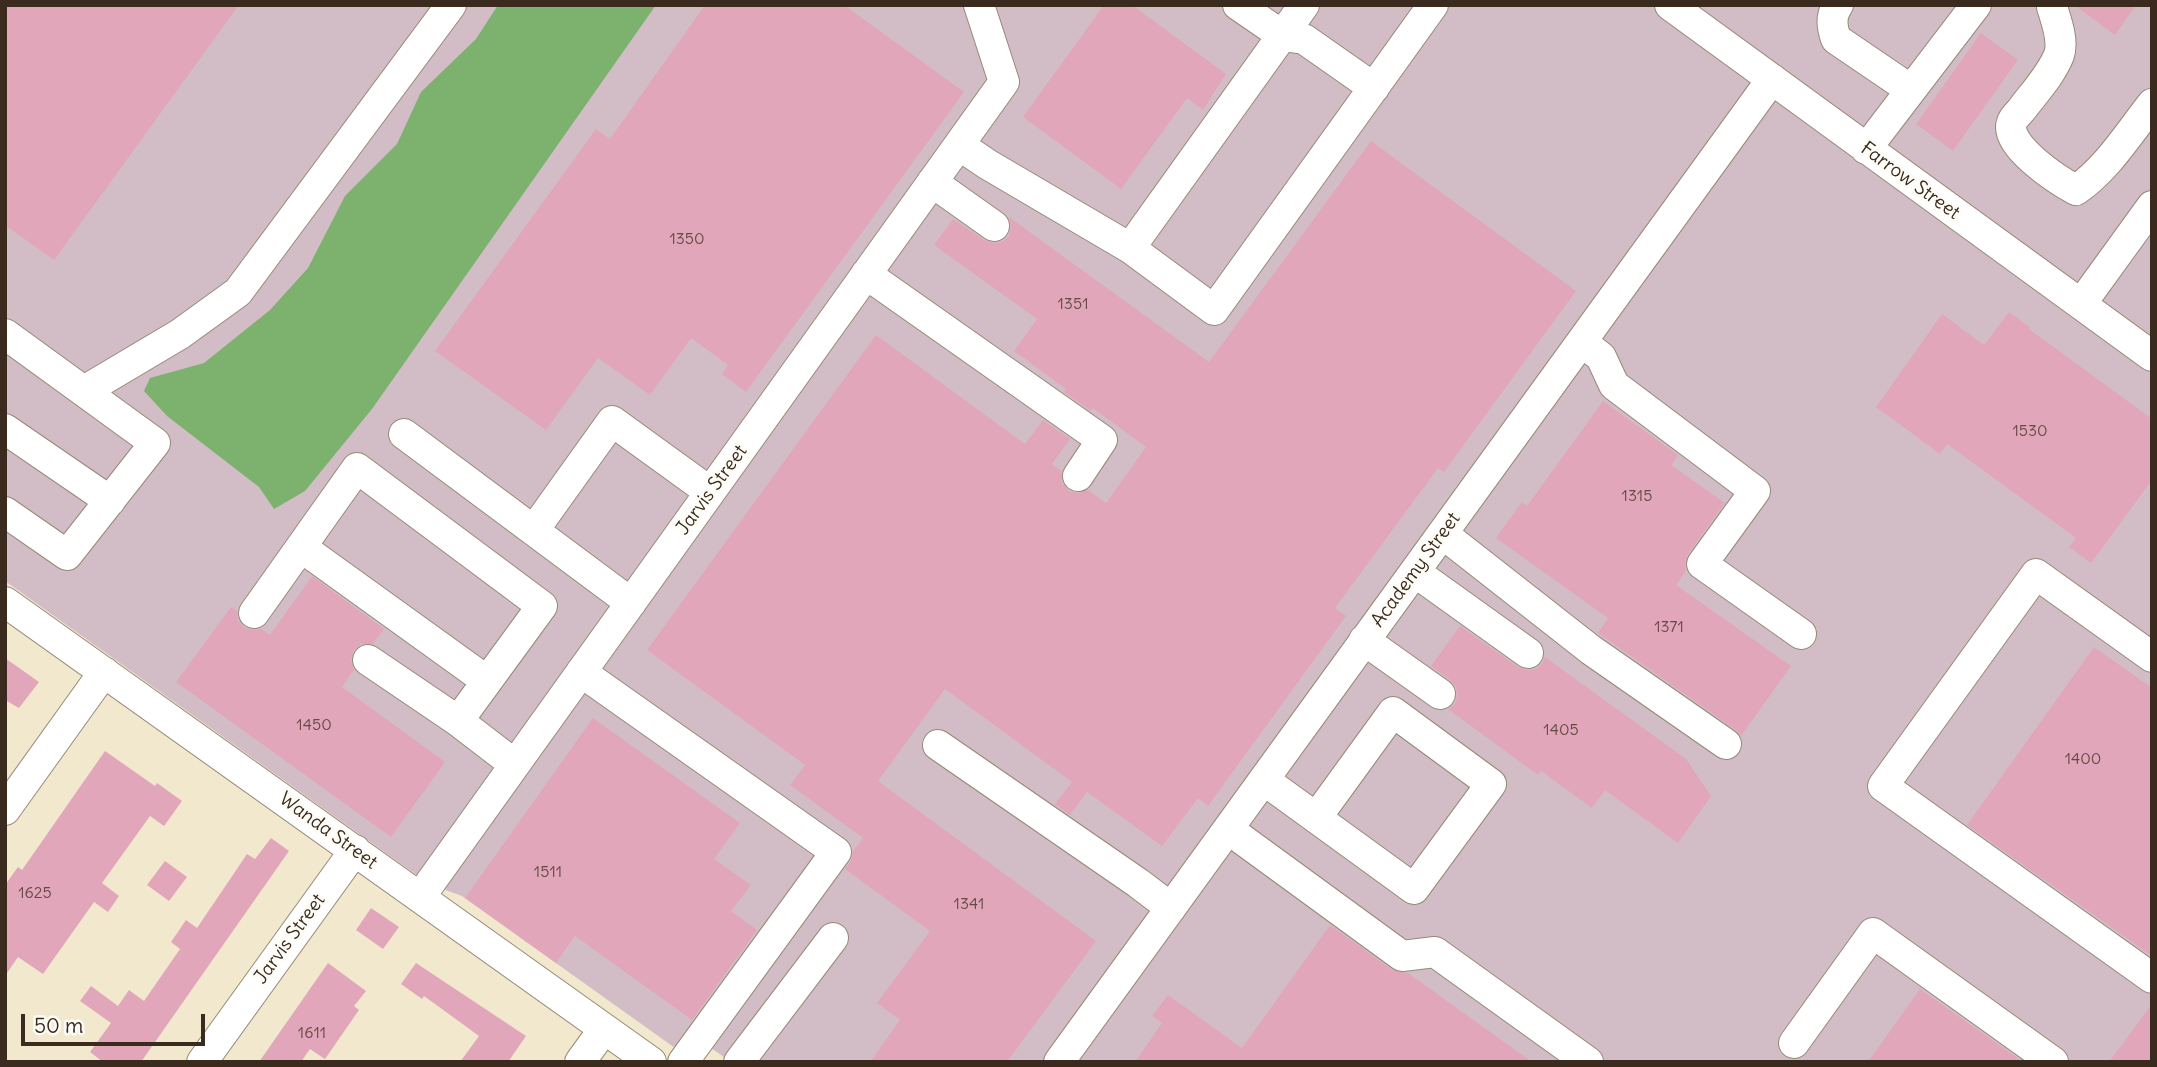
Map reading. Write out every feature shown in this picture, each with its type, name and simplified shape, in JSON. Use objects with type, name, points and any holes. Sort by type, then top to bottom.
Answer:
[{"type":"street","points":[[84,391],[180,334],[238,292],[451,5]]},
{"type":"street","name":"Jarvis Street","points":[[420,897],[1004,82],[979,5]]},
{"type":"street","points":[[1238,5],[1283,36],[1304,39],[1374,88]]},
{"type":"street","points":[[1130,248],[1304,5]]},
{"type":"street","points":[[959,145],[1130,248],[1214,310],[1433,5]]},
{"type":"street","name":"Farrow Street","points":[[1670,5],[2152,356]]},
{"type":"street","points":[[1838,5],[1834,11],[1832,27],[1836,39],[1911,90]]},
{"type":"street","points":[[1866,149],[1976,5]]},
{"type":"street","points":[[2053,5],[2058,24],[2060,53],[2011,123],[2012,135],[2021,150],[2076,190],[2105,163],[2152,104]]},
{"type":"street","name":"Academy Street","points":[[1059,1062],[1772,79]]},
{"type":"street","points":[[932,182],[993,226]]},
{"type":"street","points":[[2081,304],[2152,206]]},
{"type":"street","points":[[866,274],[1102,440],[1078,476]]},
{"type":"street","points":[[5,334],[155,443],[67,555],[5,512]]},
{"type":"street","points":[[1582,342],[1601,357],[1614,385],[1755,491],[1702,564],[1801,634]]},
{"type":"street","points":[[534,530],[612,421],[710,492]]},
{"type":"street","points":[[5,429],[110,501]]},
{"type":"street","points":[[404,434],[631,603]]},
{"type":"street","points":[[254,613],[356,468],[542,606],[458,721]]},
{"type":"street","points":[[1443,534],[1591,650],[1726,744]]},
{"type":"street","points":[[301,547],[487,681]]},
{"type":"street","points":[[1415,572],[1528,653]]},
{"type":"street","points":[[2152,657],[2036,574],[1883,786],[2152,978]]},
{"type":"street","name":"Wanda Street","points":[[5,602],[650,1062]]},
{"type":"street","points":[[1364,640],[1440,694]]},
{"type":"street","points":[[368,660],[458,721],[514,764]]},
{"type":"street","points":[[5,810],[104,672]]},
{"type":"street","points":[[581,672],[836,852],[682,1062]]},
{"type":"street","points":[[1264,780],[1316,818],[1414,889],[1491,784],[1393,712],[1316,818]]},
{"type":"street","points":[[938,745],[1171,908]]},
{"type":"street","points":[[1228,829],[1402,956],[1435,952],[1587,1062]]},
{"type":"street","name":"Jarvis Street","points":[[202,1062],[355,850]]},
{"type":"street","points":[[1794,1043],[1873,933],[2053,1062]]},
{"type":"street","points":[[739,1062],[833,938]]},
{"type":"street","points":[[580,1062],[604,1029]]},
{"type":"shaded area","points":[[5,5],[2152,5],[2152,1062],[731,1062],[697,1038],[675,1048],[462,896],[429,884],[5,581]]},
{"type":"green space","points":[[498,5],[656,5],[372,409],[305,491],[274,509],[259,487],[167,416],[144,391],[150,378],[204,363],[270,310],[308,268],[345,196],[397,144],[421,92],[476,39]]},
{"type":"building","points":[[5,5],[239,5],[54,260],[5,225]]},
{"type":"building","points":[[705,5],[844,5],[964,92],[746,392],[722,374],[728,365],[691,338],[650,395],[598,358],[546,430],[435,351],[596,129],[610,139]]},
{"type":"building","points":[[1104,5],[1132,5],[1226,74],[1203,110],[1187,98],[1121,189],[1023,117]]},
{"type":"building","points":[[2074,5],[2136,5],[2115,35]]},
{"type":"building","points":[[1981,33],[2018,60],[1953,151],[1916,124]]},
{"type":"building","points":[[1371,141],[1576,291],[1444,472],[1438,468],[1335,608],[1346,616],[1208,806],[1198,798],[1162,846],[1087,792],[1070,815],[1055,804],[1072,782],[945,689],[878,781],[1096,941],[1007,1062],[870,1062],[900,1020],[877,1003],[930,931],[845,869],[853,851],[863,838],[790,785],[805,765],[647,650],[876,335],[1025,444],[1043,420],[1070,439],[1052,464],[1062,471],[1062,483],[1069,491],[1078,493],[1088,490],[1106,503],[1146,447],[1093,408],[1091,411],[1064,392],[1066,389],[1014,351],[1037,319],[934,245],[953,219],[993,243],[1002,242],[1009,236],[1009,217],[1209,362]]},
{"type":"building","points":[[2009,312],[2152,419],[2152,480],[2091,563],[2069,547],[2076,538],[1947,444],[1940,454],[1876,407],[1942,314],[1984,345]]},
{"type":"building","points":[[1603,401],[1678,455],[1671,465],[1725,503],[1688,554],[1686,571],[1676,585],[1791,666],[1741,736],[1598,633],[1608,618],[1496,538],[1522,502],[1527,506]]},
{"type":"building","points":[[312,576],[384,629],[373,644],[361,644],[354,650],[351,659],[354,670],[342,687],[445,762],[391,837],[176,682],[231,607],[237,611],[238,620],[243,627],[261,629],[270,635]]},
{"type":"building","points":[[1460,626],[1526,670],[1536,669],[1545,657],[1686,759],[1711,796],[1678,843],[1605,790],[1592,808],[1541,771],[1538,775],[1448,709],[1455,704],[1456,687],[1431,666]]},
{"type":"building","points":[[2094,647],[2152,688],[2152,956],[1967,825]]},
{"type":"building","points":[[5,658],[39,682],[19,708],[5,700]]},
{"type":"building","points":[[593,718],[740,823],[714,859],[751,885],[731,911],[757,930],[692,1020],[575,936],[556,963],[465,898]]},
{"type":"building","points":[[105,751],[155,786],[157,783],[182,801],[164,826],[150,816],[102,883],[119,896],[108,912],[94,902],[43,974],[18,957],[5,976],[5,885],[18,867],[22,870]]},
{"type":"building","points":[[271,838],[289,851],[141,1062],[103,1062],[90,1052],[111,1023],[80,1001],[91,986],[118,1006],[129,990],[144,1001],[180,949],[171,942],[186,920],[197,928],[247,854],[255,859]]},
{"type":"building","points":[[165,861],[187,877],[169,901],[147,885]]},
{"type":"building","points":[[371,908],[399,927],[383,949],[356,930]]},
{"type":"building","points":[[1330,925],[1392,970],[1408,973],[1532,1062],[1135,1062],[1162,1023],[1152,1016],[1168,995],[1242,1048]]},
{"type":"building","points":[[328,963],[366,991],[354,1006],[359,1010],[325,1059],[310,1049],[301,1062],[259,1062]]},
{"type":"building","points":[[416,963],[526,1036],[508,1062],[460,1062],[479,1036],[424,996],[422,999],[401,984]]},
{"type":"building","points":[[1920,989],[2023,1062],[1868,1062]]},
{"type":"building","points":[[2152,1004],[2152,1062],[2109,1062]]}]
